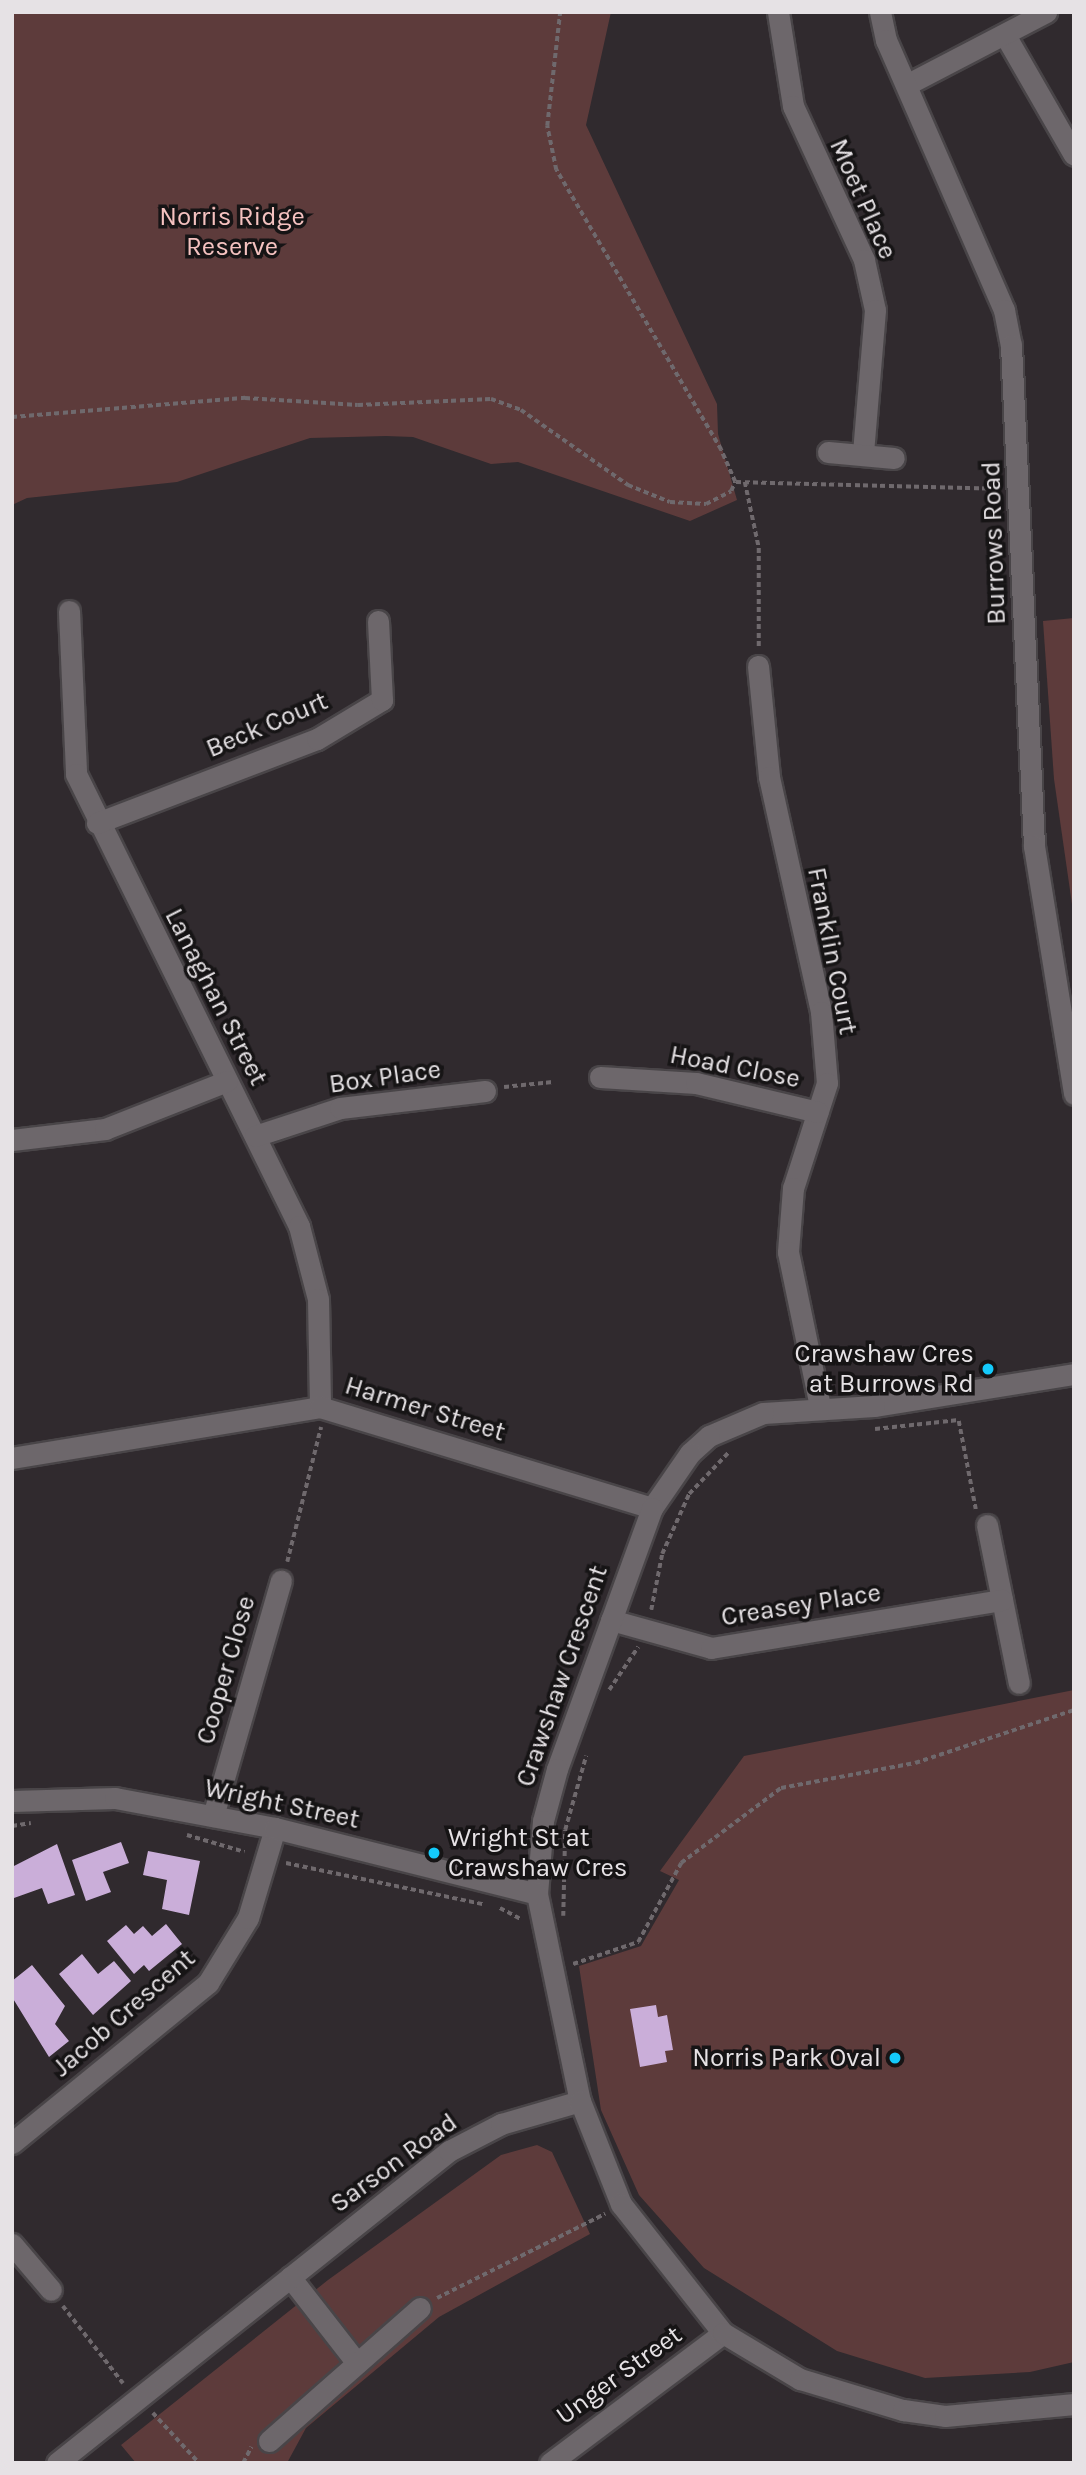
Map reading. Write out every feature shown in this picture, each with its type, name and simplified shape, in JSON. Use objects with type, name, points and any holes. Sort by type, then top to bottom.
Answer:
[{"type":"street","name":"Moet Place","points":[[778,12],[793,106],[864,260],[875,310],[863,453]]},
{"type":"street","name":"Burrows Road","points":[[880,12],[906,85],[1004,310],[1020,489],[1034,846],[1074,1094]]},
{"type":"street","points":[[906,85],[1046,12]]},
{"type":"street","points":[[1005,34],[1074,155]]},
{"type":"street","points":[[828,452],[894,457]]},
{"type":"street","name":"Lanaghan Street","points":[[69,611],[76,774],[97,824],[299,1226],[318,1299],[321,1415]]},
{"type":"street","name":"Beck Court","points":[[97,824],[317,739],[382,700],[378,621]]},
{"type":"street","name":"Franklin Court","points":[[758,666],[769,777],[821,1012],[827,1083],[793,1188],[788,1252],[820,1407]]},
{"type":"street","name":"Hoad Close","points":[[600,1077],[696,1083],[818,1112]]},
{"type":"street","points":[[12,1140],[105,1129],[228,1081]]},
{"type":"street","name":"Box Place","points":[[255,1136],[340,1108],[490,1089]]},
{"type":"street","name":"Crawshaw Crescent","points":[[1074,1374],[955,1394],[763,1413],[709,1436],[675,1471],[652,1508],[542,1821],[537,1894],[545,1919],[580,2101],[621,2204],[723,2333],[800,2379],[903,2410],[945,2416],[1074,2404]]},
{"type":"street","name":"Harmer Street","points":[[12,1458],[321,1415],[652,1508]]},
{"type":"street","points":[[983,1524],[1019,1683]]},
{"type":"street","name":"Cooper Close","points":[[213,1816],[284,1572]]},
{"type":"street","name":"Creasey Place","points":[[611,1620],[645,1632],[711,1647],[1002,1600]]},
{"type":"street","name":"Wright Street","points":[[12,1801],[115,1798],[275,1828],[537,1894]]},
{"type":"street","name":"Jacob Crescent","points":[[12,2143],[208,1983],[248,1918],[275,1828]]},
{"type":"street","name":"Sarson Road","points":[[57,2463],[449,2151],[501,2124],[580,2101]]},
{"type":"street","points":[[12,2244],[51,2290]]},
{"type":"street","points":[[290,2277],[357,2362]]},
{"type":"street","points":[[269,2441],[420,2308]]},
{"type":"street","name":"Unger Street","points":[[550,2463],[723,2333]]},
{"type":"path","points":[[559,12],[547,126],[556,170],[735,482]]},
{"type":"path","points":[[12,417],[245,398],[358,405],[491,399],[521,410],[628,485],[670,502],[706,504],[731,491],[735,482]]},
{"type":"path","points":[[735,482],[1020,489]]},
{"type":"path","points":[[746,482],[759,548],[758,666]]},
{"type":"path","points":[[490,1089],[553,1082]]},
{"type":"path","points":[[955,1394],[983,1524]]},
{"type":"path","points":[[284,1572],[321,1415]]},
{"type":"path","points":[[865,1429],[959,1420]]},
{"type":"path","points":[[601,1702],[645,1632],[662,1554],[689,1494],[739,1444]]},
{"type":"path","points":[[575,1975],[572,1962],[638,1942],[681,1863],[781,1788],[915,1763],[1074,1710]]},
{"type":"path","points":[[178,1833],[242,1847],[251,1861],[265,1864],[291,1861],[498,1907],[524,1921],[565,1916],[565,1830],[587,1751]]},
{"type":"path","points":[[12,1826],[38,1822]]},
{"type":"path","points":[[420,2308],[621,2204]]},
{"type":"path","points":[[51,2290],[111,2371],[199,2463]]},
{"type":"green space","name":"Norris Ridge Reserve","points":[[12,12],[611,12],[586,125],[717,404],[718,434],[737,500],[690,521],[518,462],[491,464],[413,437],[386,436],[310,438],[177,482],[27,498],[12,505]]},
{"type":"green space","points":[[1074,618],[1074,918],[1054,779],[1043,621]]},
{"type":"green space","points":[[1074,1690],[1074,2362],[1030,2372],[925,2378],[837,2351],[704,2268],[639,2195],[601,2110],[579,1966],[641,1946],[679,1880],[660,1871],[744,1756]]},
{"type":"green space","points":[[537,2145],[552,2152],[590,2234],[439,2317],[306,2428],[287,2463],[136,2463],[121,2445],[328,2280],[501,2155]]},
{"type":"building","points":[[121,1842],[129,1863],[103,1872],[111,1892],[86,1901],[72,1860]]},
{"type":"building","points":[[57,1844],[75,1895],[48,1904],[42,1888],[14,1898],[12,1867]]},
{"type":"building","points":[[148,1851],[200,1861],[189,1915],[162,1909],[167,1880],[143,1875]]},
{"type":"building","points":[[166,1924],[182,1944],[149,1971],[144,1965],[134,1974],[107,1941],[126,1925],[134,1934],[143,1926],[152,1936]]},
{"type":"building","points":[[82,1954],[98,1974],[114,1961],[131,1981],[93,2015],[59,1974]]},
{"type":"building","points":[[32,1965],[65,2006],[55,2024],[69,2041],[49,2057],[12,1997],[12,1981]]},
{"type":"building","points":[[656,2005],[658,2017],[667,2015],[673,2050],[665,2051],[667,2062],[640,2067],[630,2009]]},
{"type":"place","name":"Crawshaw Cres at Burrows Rd","points":[[988,1369]]},
{"type":"place","name":"Wright St at Crawshaw Cres","points":[[434,1853]]},
{"type":"place","name":"Norris Park Oval","points":[[895,2058]]}]
